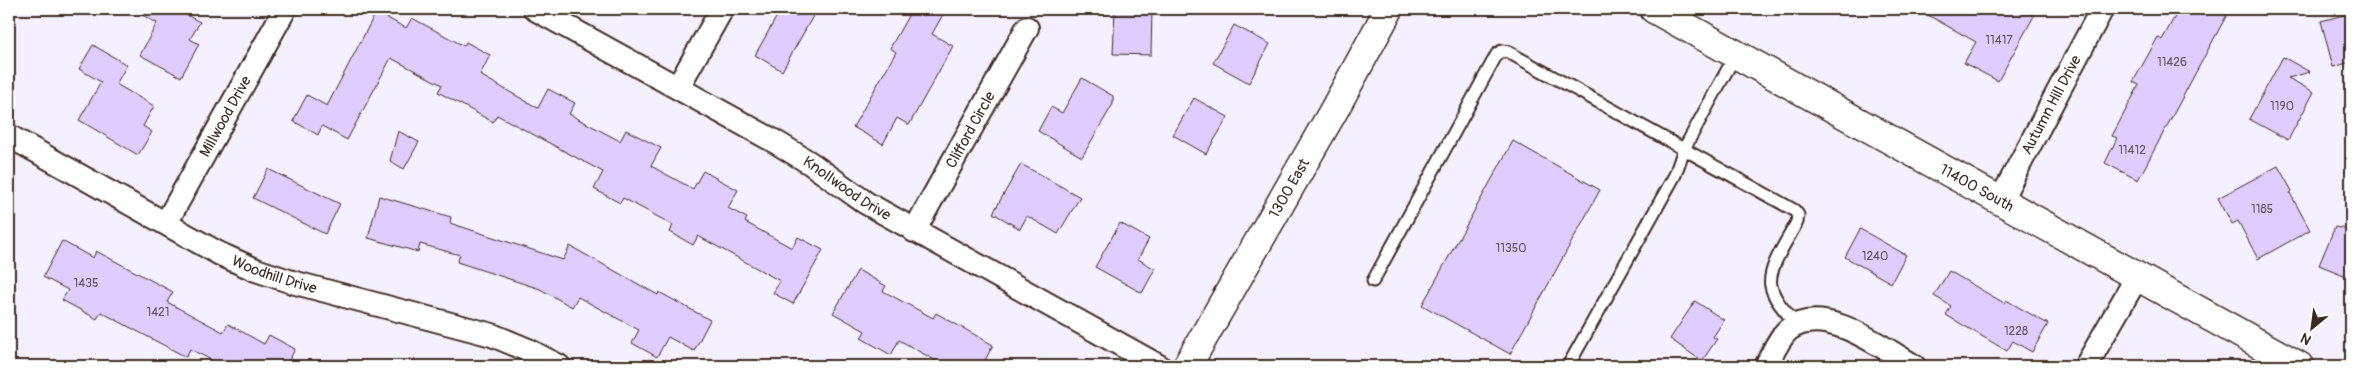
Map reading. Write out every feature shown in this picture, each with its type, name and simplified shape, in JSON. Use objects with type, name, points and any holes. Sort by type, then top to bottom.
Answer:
[{"type":"main road","name":"1300 East","points":[[1186,366],[1329,118],[1389,9]]},
{"type":"main road","name":"11400 South","points":[[1654,9],[2299,366]]},
{"type":"street","name":"Millwood Drive","points":[[166,223],[285,9]]},
{"type":"street","name":"Knollwood Drive","points":[[535,9],[774,141],[810,163],[866,203],[914,231],[1159,366]]},
{"type":"street","points":[[678,87],[722,9]]},
{"type":"street","name":"Autumn Hill Drive","points":[[2000,200],[2102,9]]},
{"type":"street","name":"Clifford Circle","points":[[914,231],[1027,28]]},
{"type":"street","name":"Woodhill Drive","points":[[9,136],[220,254],[256,270],[292,282],[492,335],[528,350],[559,366]]},
{"type":"street","points":[[2086,366],[2137,277]]},
{"type":"street","points":[[1766,366],[1787,331],[1797,325],[1818,320],[1840,324],[1914,366]]},
{"type":"lane","points":[[1373,281],[1497,54],[1502,51],[1508,52],[1794,210],[1798,215],[1797,222],[1771,272],[1771,287],[1777,301],[1797,325]]},
{"type":"lane","points":[[1568,366],[1674,175],[1684,149],[1736,54]]},
{"type":"building","points":[[131,9],[175,9],[200,22],[190,39],[199,44],[181,77],[140,55],[157,23]]},
{"type":"building","points":[[781,9],[817,9],[782,71],[755,55]]},
{"type":"building","points":[[912,9],[946,9],[932,34],[953,46],[909,125],[897,118],[883,144],[853,127],[896,52],[890,48]]},
{"type":"building","points":[[1115,9],[1152,9],[1151,55],[1113,54]]},
{"type":"building","points":[[1917,9],[2021,9],[2034,16],[1998,81],[1964,63],[1976,42]]},
{"type":"building","points":[[2179,9],[2230,9],[2138,180],[2105,163],[2117,138],[2112,136],[2139,85],[2133,82],[2158,37],[2162,40]]},
{"type":"building","points":[[376,12],[406,28],[412,18],[464,46],[466,42],[490,55],[480,75],[538,108],[548,89],[575,103],[569,114],[620,141],[626,130],[661,148],[651,166],[693,189],[703,171],[738,190],[728,208],[747,218],[745,222],[792,248],[798,237],[823,250],[793,304],[773,293],[780,281],[698,236],[693,245],[670,232],[673,225],[623,198],[620,203],[594,189],[603,172],[497,115],[493,122],[438,92],[442,85],[391,58],[347,140],[322,126],[318,135],[293,121],[307,95],[327,106]]},
{"type":"building","points":[[2351,13],[2351,62],[2333,67],[2321,21]]},
{"type":"building","points":[[1234,25],[1270,44],[1249,83],[1213,63]]},
{"type":"building","points":[[93,45],[127,65],[116,84],[154,106],[143,126],[152,132],[138,155],[79,120],[101,82],[79,69]]},
{"type":"building","points":[[2283,57],[2310,72],[2288,78],[2314,92],[2288,140],[2249,119]]},
{"type":"building","points":[[1082,78],[1113,96],[1113,104],[1082,157],[1038,131],[1051,107],[1062,113]]},
{"type":"building","points":[[1194,98],[1228,117],[1206,154],[1173,135]]},
{"type":"building","points":[[398,131],[419,142],[404,169],[390,161]]},
{"type":"building","points":[[1513,141],[1600,190],[1510,354],[1422,305]]},
{"type":"building","points":[[1021,164],[1080,197],[1058,234],[1027,216],[1020,229],[993,213]]},
{"type":"building","points":[[2278,166],[2310,230],[2258,259],[2238,221],[2232,224],[2218,198]]},
{"type":"building","points":[[268,169],[340,204],[325,234],[253,198]]},
{"type":"building","points":[[379,196],[451,217],[450,223],[563,260],[570,246],[658,295],[659,292],[710,320],[694,351],[668,337],[657,357],[632,343],[639,330],[578,297],[572,307],[540,289],[457,262],[460,255],[420,244],[418,252],[368,238]]},
{"type":"building","points":[[1120,223],[1149,239],[1138,259],[1155,269],[1142,293],[1095,267]]},
{"type":"building","points":[[2335,227],[2351,230],[2351,278],[2319,265]]},
{"type":"building","points":[[1860,229],[1906,255],[1891,283],[1845,257]]},
{"type":"building","points":[[62,241],[93,258],[96,251],[173,292],[167,302],[223,332],[228,324],[264,344],[269,335],[295,349],[286,366],[223,366],[190,349],[186,357],[101,312],[97,319],[62,300],[68,290],[43,277]]},
{"type":"building","points":[[858,270],[886,286],[883,291],[933,318],[936,313],[993,345],[982,366],[945,366],[899,340],[891,355],[861,338],[865,331],[833,313]]},
{"type":"building","points":[[1949,271],[2004,303],[2006,300],[2048,324],[2032,352],[2013,341],[2007,351],[1946,315],[1951,306],[1934,296]]},
{"type":"building","points":[[1695,301],[1724,320],[1713,337],[1717,339],[1702,361],[1670,339]]}]
